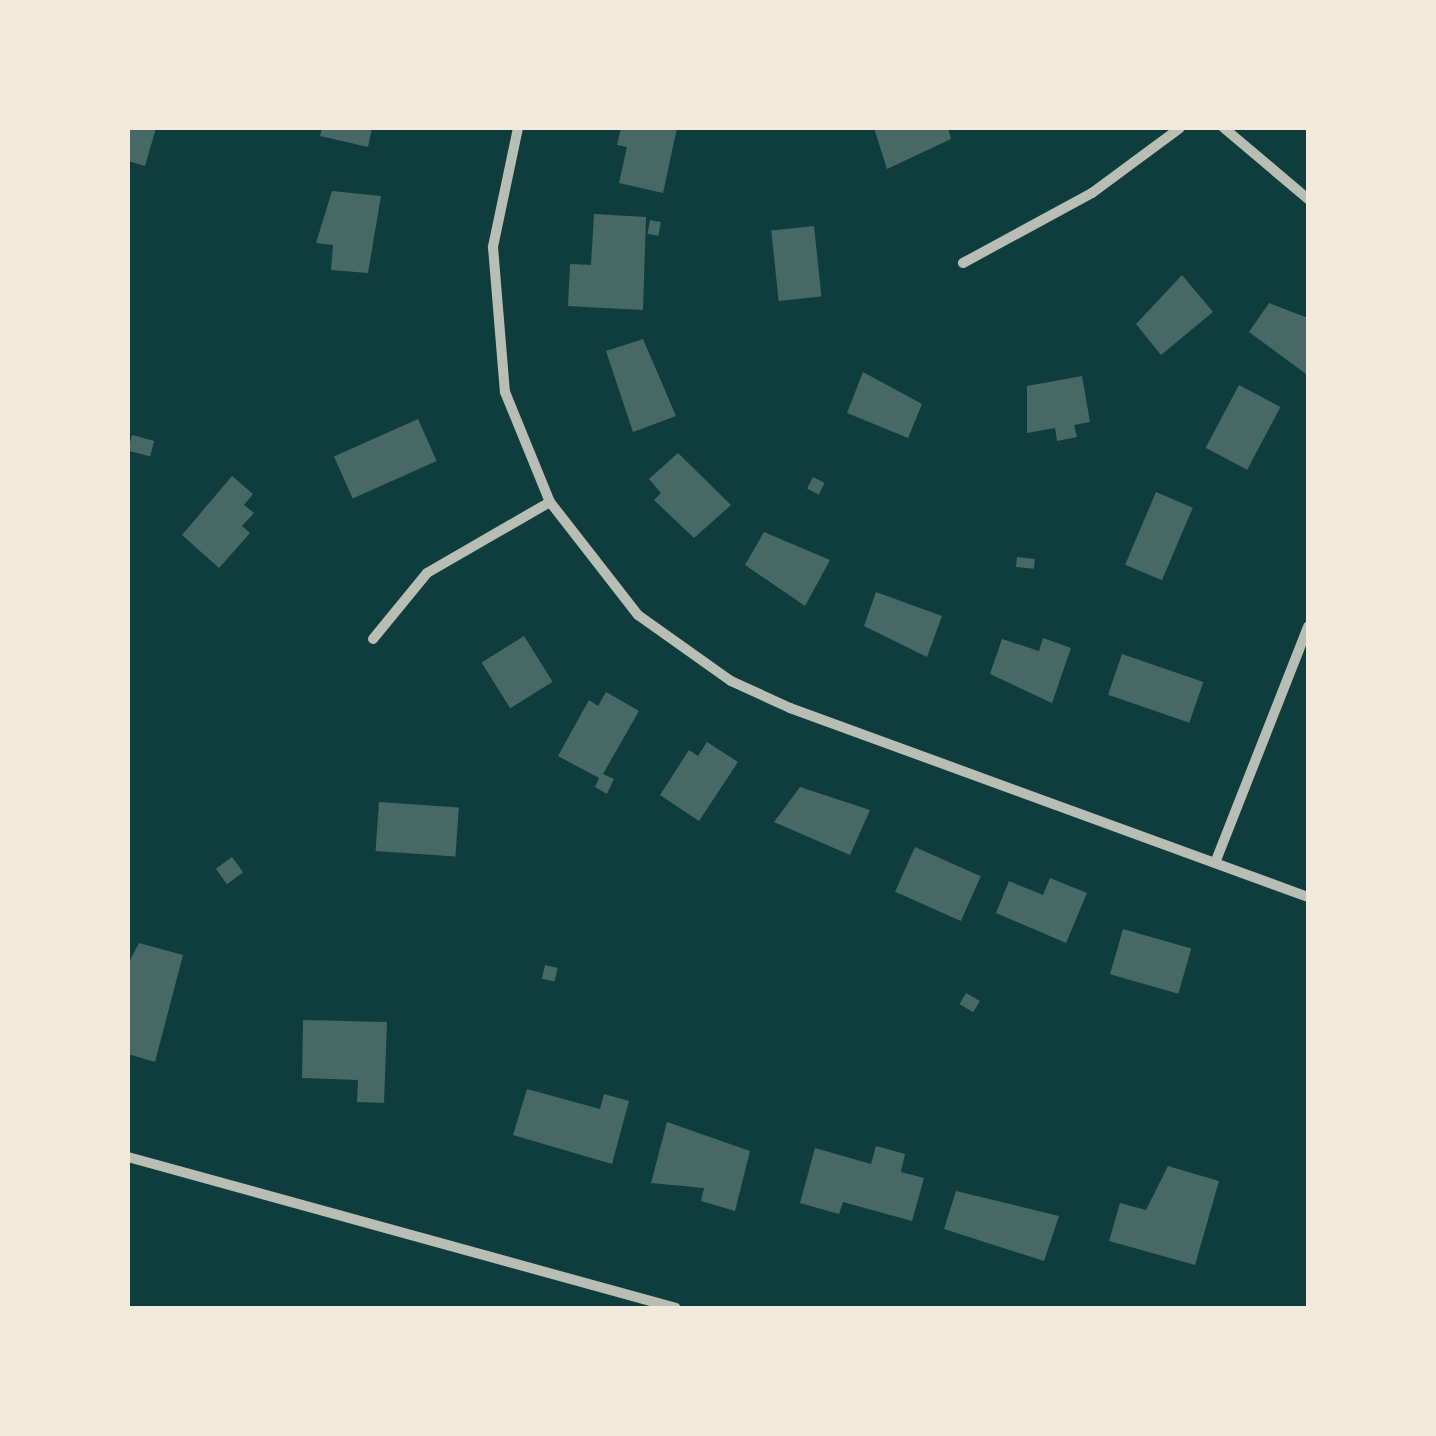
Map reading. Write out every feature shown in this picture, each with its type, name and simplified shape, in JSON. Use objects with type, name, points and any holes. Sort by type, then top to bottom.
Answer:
[{"type":"street","points":[[518,128],[493,247],[494,346],[550,502],[626,603],[731,681],[1308,897]]},
{"type":"street","points":[[963,263],[1092,193],[1180,128]]},
{"type":"street","points":[[1224,128],[1308,199]]},
{"type":"street","points":[[373,639],[428,574],[550,502]]},
{"type":"street","points":[[1215,863],[1308,626]]},
{"type":"street","points":[[128,1158],[676,1308]]},
{"type":"building","points":[[128,128],[156,128],[145,166],[128,161]]},
{"type":"building","points":[[322,128],[372,128],[368,147],[320,136]]},
{"type":"building","points":[[621,128],[677,128],[663,193],[619,183],[627,147],[617,145]]},
{"type":"building","points":[[874,128],[948,128],[951,139],[887,169]]},
{"type":"building","points":[[332,191],[381,196],[368,273],[331,270],[333,245],[316,243]]},
{"type":"building","points":[[594,214],[646,217],[643,310],[568,306],[570,264],[591,265]]},
{"type":"building","points":[[650,220],[661,222],[658,236],[648,234]]},
{"type":"building","points":[[814,226],[821,297],[779,301],[771,230]]},
{"type":"building","points":[[1182,275],[1213,312],[1161,355],[1136,324]]},
{"type":"building","points":[[1269,303],[1308,318],[1306,374],[1249,332]]},
{"type":"building","points":[[643,339],[676,416],[633,432],[606,351]]},
{"type":"building","points":[[863,372],[922,404],[908,438],[847,413]]},
{"type":"building","points":[[1082,376],[1090,422],[1074,425],[1077,437],[1057,441],[1055,428],[1027,433],[1027,386]]},
{"type":"building","points":[[1239,385],[1280,407],[1247,470],[1206,448]]},
{"type":"building","points":[[418,419],[437,461],[353,498],[334,456]]},
{"type":"building","points":[[132,435],[154,441],[150,456],[128,450]]},
{"type":"building","points":[[678,453],[731,505],[694,538],[654,500],[661,493],[649,479]]},
{"type":"building","points":[[232,476],[253,494],[244,505],[254,513],[242,526],[250,533],[219,568],[182,535]]},
{"type":"building","points":[[813,477],[825,483],[819,494],[807,489]]},
{"type":"building","points":[[1156,492],[1193,508],[1162,580],[1125,565]]},
{"type":"building","points":[[764,532],[830,560],[805,606],[745,565]]},
{"type":"building","points":[[1017,557],[1035,559],[1034,569],[1016,567]]},
{"type":"building","points":[[876,592],[942,616],[927,657],[864,626]]},
{"type":"building","points":[[524,636],[553,682],[510,708],[482,662]]},
{"type":"building","points":[[1043,638],[1071,648],[1052,703],[990,674],[1002,639],[1039,651]]},
{"type":"building","points":[[1122,654],[1203,682],[1189,723],[1108,695]]},
{"type":"building","points":[[606,692],[639,711],[603,774],[614,779],[607,794],[595,787],[599,778],[558,756],[589,700],[598,706]]},
{"type":"building","points":[[707,742],[738,762],[699,821],[660,795],[689,750],[698,756]]},
{"type":"building","points":[[800,787],[870,810],[850,855],[774,822]]},
{"type":"building","points":[[379,802],[459,808],[455,856],[376,851]]},
{"type":"building","points":[[915,847],[981,876],[961,921],[895,892]]},
{"type":"building","points":[[232,857],[243,872],[227,884],[216,869]]},
{"type":"building","points":[[1050,878],[1087,893],[1066,943],[996,913],[1009,881],[1043,895]]},
{"type":"building","points":[[1123,929],[1191,949],[1178,994],[1110,974]]},
{"type":"building","points":[[139,943],[183,955],[155,1062],[128,1054],[128,964]]},
{"type":"building","points":[[545,965],[558,968],[555,982],[542,979]]},
{"type":"building","points":[[966,993],[980,1001],[973,1012],[960,1004]]},
{"type":"building","points":[[303,1020],[387,1022],[384,1103],[357,1102],[358,1080],[302,1078]]},
{"type":"building","points":[[527,1089],[600,1109],[604,1094],[629,1101],[612,1164],[513,1135]]},
{"type":"building","points":[[667,1122],[750,1151],[735,1211],[701,1201],[704,1188],[651,1183]]},
{"type":"building","points":[[876,1146],[905,1154],[901,1172],[924,1178],[912,1221],[843,1202],[839,1214],[800,1203],[815,1148],[871,1164]]},
{"type":"building","points":[[1168,1166],[1219,1181],[1195,1265],[1109,1241],[1120,1203],[1146,1210]]},
{"type":"building","points":[[956,1191],[1059,1216],[1044,1261],[944,1229]]}]
